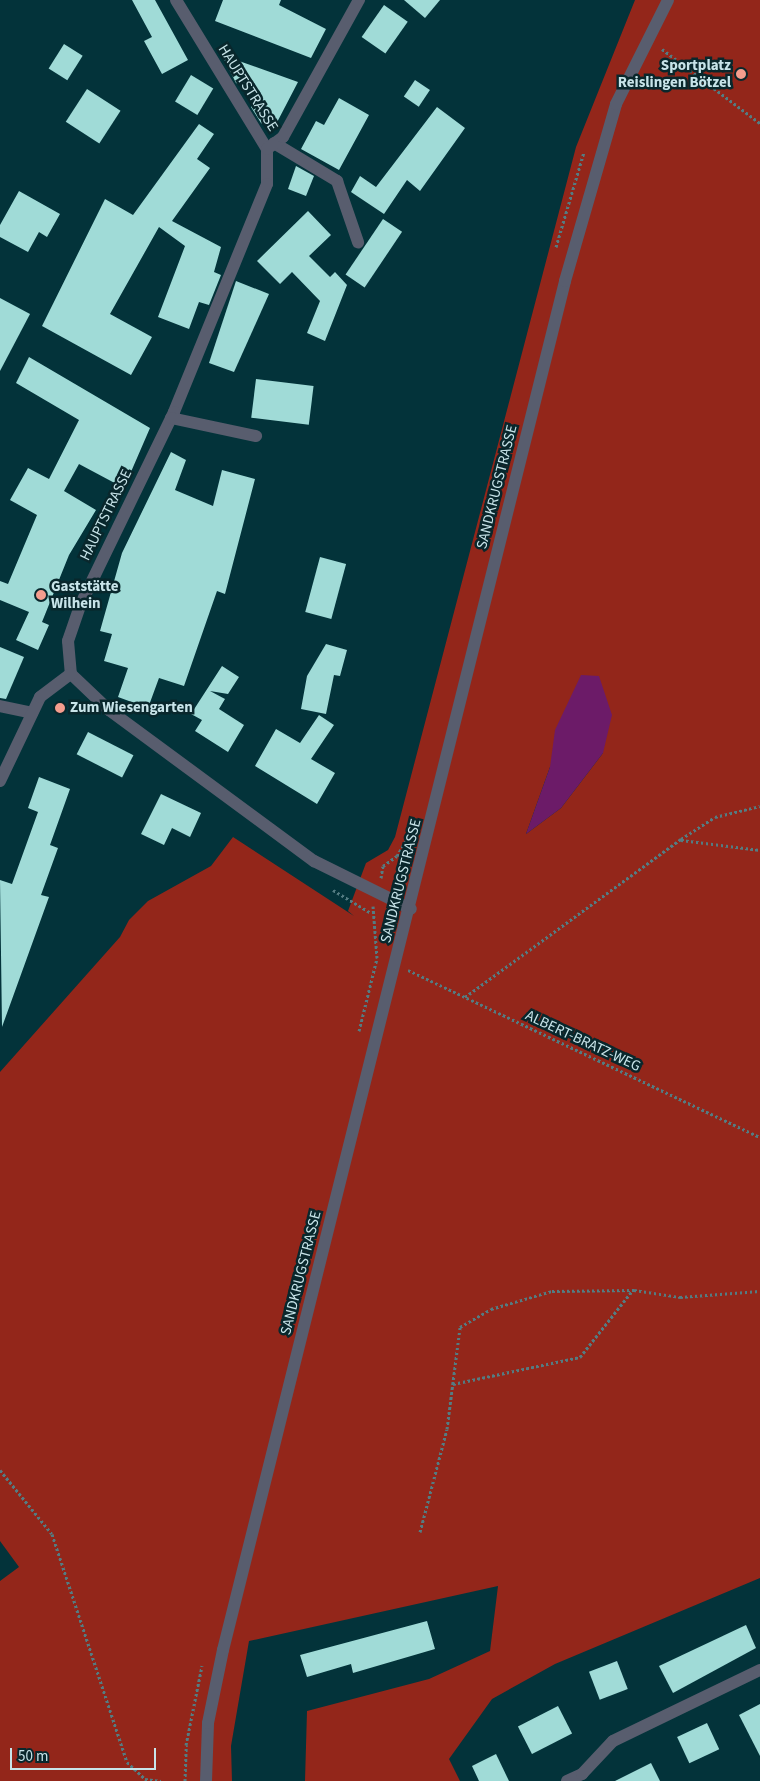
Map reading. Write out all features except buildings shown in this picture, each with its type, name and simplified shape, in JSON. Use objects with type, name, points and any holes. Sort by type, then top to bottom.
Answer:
[{"type":"street","name":"HAUPTSTRASSE","points":[[71,674],[68,641],[80,606],[171,418],[267,184],[270,146],[176,0]]},
{"type":"street","points":[[358,242],[337,181],[270,146],[283,137],[359,0]]},
{"type":"street","name":"SANDKRUGSTRASSE","points":[[206,1781],[212,1699],[591,185],[616,104],[668,0]]},
{"type":"street","points":[[171,418],[256,436]]},
{"type":"street","points":[[0,781],[40,696],[71,674],[109,710],[314,861],[411,909]]},
{"type":"street","points":[[0,706],[32,713]]},
{"type":"street","points":[[567,1781],[582,1774],[613,1741],[760,1670]]},
{"type":"path","points":[[661,50],[760,123]]},
{"type":"path","points":[[466,997],[715,817],[760,806]]},
{"type":"path","points":[[681,840],[760,850]]},
{"type":"path","name":"ALBERT-BRATZ-WEG","points":[[397,965],[760,1137]]},
{"type":"path","points":[[420,1532],[453,1384],[460,1327],[491,1308],[552,1291],[634,1290],[680,1297],[760,1291]]},
{"type":"path","points":[[453,1384],[580,1357],[634,1290]]},
{"type":"path","points":[[0,1470],[52,1534],[127,1762],[145,1779],[161,1781]]},
{"type":"shaded area","points":[[635,0],[760,0],[760,1578],[555,1664],[492,1699],[449,1759],[460,1781],[305,1781],[307,1711],[429,1679],[490,1651],[498,1586],[249,1641],[231,1746],[232,1781],[0,1781],[0,1581],[19,1567],[0,1541],[0,1072],[120,937],[129,920],[148,901],[211,866],[233,837],[354,916],[348,911],[366,863],[388,850],[395,837],[576,147]],"holes":[[[603,753],[561,808],[526,834],[550,767]]]},
{"type":"shaded area","points":[[581,675],[599,676],[612,715],[603,753],[561,808],[526,834],[550,767],[555,730]]},
{"type":"place","name":"Sportplatz Reislingen Bötzel","points":[[741,74]]},
{"type":"place","name":"Gaststätte Wilhein","points":[[41,595]]},
{"type":"place","name":"Zum Wiesengarten","points":[[60,708]]}]
